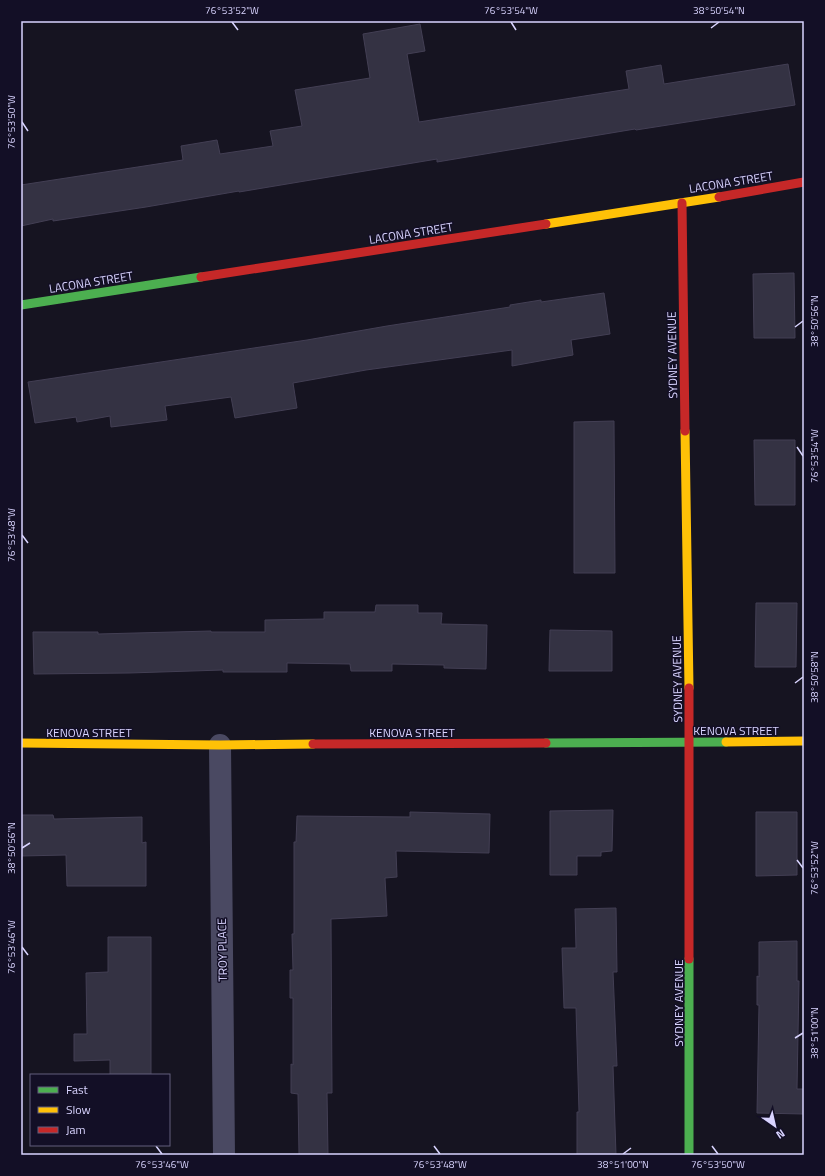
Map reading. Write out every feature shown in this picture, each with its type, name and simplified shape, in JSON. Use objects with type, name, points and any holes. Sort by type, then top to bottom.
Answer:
[{"type":"street","name":"LACONA STREET","points":[[21,305],[682,203],[804,182]]},
{"type":"street","name":"SYDNEY AVENUE","points":[[682,203],[690,742],[689,1155]]},
{"type":"street","name":"KENOVA STREET","points":[[21,743],[220,745],[804,741]]},
{"type":"street","name":"TROY PLACE","points":[[220,745],[224,1155]]},
{"type":"building","points":[[420,24],[425,51],[407,54],[419,122],[629,89],[626,71],[661,65],[664,84],[788,64],[795,105],[635,129],[437,162],[437,159],[146,207],[53,221],[53,219],[21,226],[21,185],[183,160],[181,146],[217,140],[220,154],[273,146],[270,131],[302,126],[295,90],[370,78],[363,34]]},
{"type":"building","points":[[794,273],[795,338],[754,338],[753,274]]},
{"type":"building","points":[[604,293],[610,334],[571,340],[573,355],[512,366],[512,350],[366,370],[293,383],[297,408],[235,418],[231,397],[165,406],[167,420],[111,427],[110,416],[77,422],[76,417],[35,423],[28,382],[307,340],[510,307],[510,305],[541,300],[541,302]]},
{"type":"building","points":[[614,421],[615,573],[574,573],[574,422]]},
{"type":"building","points":[[754,440],[795,440],[795,505],[755,505]]},
{"type":"building","points":[[756,603],[797,603],[796,667],[755,667]]},
{"type":"building","points":[[376,605],[418,605],[418,613],[442,613],[441,624],[487,625],[486,669],[444,668],[444,665],[392,664],[392,671],[351,671],[350,664],[287,663],[287,672],[223,672],[223,670],[34,674],[33,632],[98,632],[98,634],[211,631],[265,632],[265,620],[324,619],[324,612],[375,612]]},
{"type":"building","points":[[550,630],[612,631],[612,671],[549,671]]},
{"type":"building","points":[[613,810],[612,851],[601,852],[601,856],[577,856],[577,875],[550,875],[550,811]]},
{"type":"building","points":[[410,812],[490,814],[489,853],[396,851],[397,877],[385,878],[387,916],[331,919],[332,1093],[327,1093],[328,1155],[299,1155],[298,1094],[291,1093],[291,1064],[293,1065],[293,998],[290,998],[290,970],[293,970],[292,934],[294,934],[294,842],[296,842],[297,816],[410,817]]},
{"type":"building","points":[[756,812],[797,812],[797,875],[756,876]]},
{"type":"building","points":[[21,815],[53,815],[54,819],[142,817],[142,843],[146,842],[146,886],[67,886],[66,855],[21,856]]},
{"type":"building","points":[[616,908],[617,972],[613,972],[617,1066],[613,1066],[616,1155],[577,1155],[577,1112],[579,1112],[576,1008],[564,1008],[562,948],[576,948],[575,909]]},
{"type":"building","points":[[108,937],[151,937],[151,1074],[110,1074],[110,1060],[74,1061],[74,1034],[87,1034],[86,973],[108,972]]},
{"type":"building","points":[[797,941],[797,981],[799,981],[797,1089],[804,1089],[804,1114],[757,1113],[759,1005],[757,1005],[757,976],[759,977],[759,942]]},
{"type":"traffic: fast","points":[[21,305],[201,277]]},
{"type":"traffic: fast","points":[[546,743],[726,742]]},
{"type":"traffic: fast","points":[[689,959],[689,1155]]},
{"type":"traffic: slow","points":[[546,224],[719,197]]},
{"type":"traffic: slow","points":[[685,431],[689,688]]},
{"type":"traffic: slow","points":[[726,742],[804,741]]},
{"type":"traffic: slow","points":[[21,743],[220,745],[313,744]]},
{"type":"traffic: jam","points":[[719,197],[804,182]]},
{"type":"traffic: jam","points":[[682,203],[685,431]]},
{"type":"traffic: jam","points":[[201,277],[546,224]]},
{"type":"traffic: jam","points":[[689,688],[689,959]]},
{"type":"traffic: jam","points":[[313,744],[546,743]]}]
